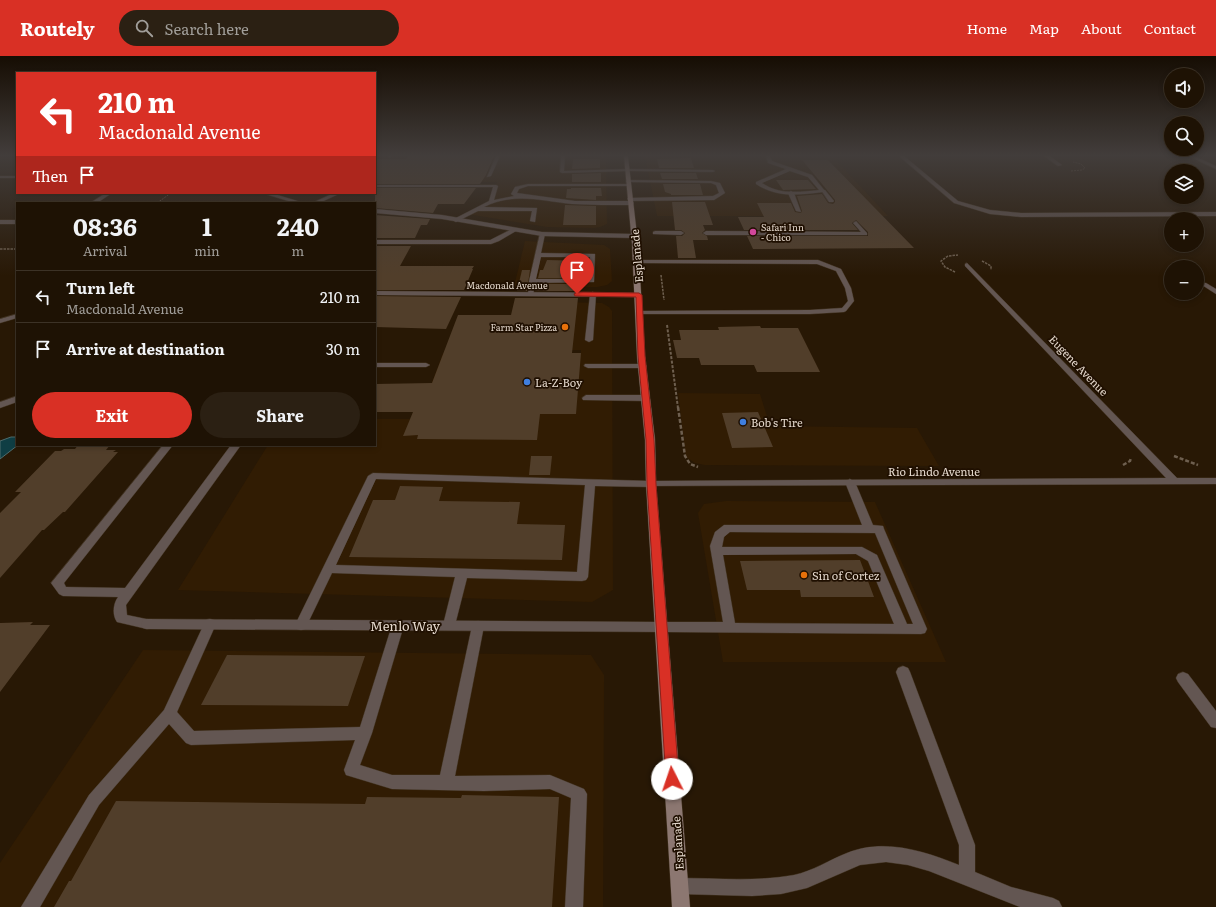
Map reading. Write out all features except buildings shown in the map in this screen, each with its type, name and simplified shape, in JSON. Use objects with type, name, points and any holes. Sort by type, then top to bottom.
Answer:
[{"type":"main road","name":"Esplanade","points":[[629,196],[637,262],[643,366],[650,440],[651,484],[663,627],[681,907]]},
{"type":"street","points":[[95,202],[105,196]]},
{"type":"street","points":[[275,196],[297,202]]},
{"type":"street","points":[[317,202],[332,196]]},
{"type":"street","points":[[491,202],[493,196]]},
{"type":"street","points":[[456,220],[491,202],[519,196],[539,200],[589,200],[605,203],[714,198],[718,196]]},
{"type":"street","points":[[792,196],[799,211]]},
{"type":"street","points":[[827,196],[831,201]]},
{"type":"street","points":[[948,196],[956,202],[990,212],[1021,215],[1216,214]]},
{"type":"street","points":[[478,209],[535,209],[533,221]]},
{"type":"street","points":[[376,211],[424,215],[542,234],[634,236]]},
{"type":"street","points":[[0,222],[16,222]]},
{"type":"street","points":[[706,233],[864,234],[856,223]]},
{"type":"street","points":[[376,242],[491,242],[514,230]]},
{"type":"street","points":[[655,233],[681,233]]},
{"type":"street","points":[[530,294],[542,234]]},
{"type":"street","points":[[532,281],[592,281],[593,255],[538,255]]},
{"type":"street","points":[[637,262],[818,262],[838,270],[848,288],[851,301],[844,310],[810,312],[640,312]]},
{"type":"street","name":"Eugene Avenue","points":[[967,265],[1174,481]]},
{"type":"street","points":[[1204,284],[1216,292]]},
{"type":"street","name":"Macdonald Avenue","points":[[376,293],[639,295]]},
{"type":"street","points":[[590,340],[593,294]]},
{"type":"street","points":[[0,321],[16,316]]},
{"type":"street","points":[[376,365],[426,365]]},
{"type":"street","points":[[588,366],[643,366]]},
{"type":"street","points":[[586,398],[646,398]]},
{"type":"street","points":[[0,405],[16,399]]},
{"type":"street","points":[[167,446],[57,583],[63,591],[128,593],[235,446]]},
{"type":"street","name":"Rio Lindo Avenue","points":[[328,569],[372,476],[651,484],[1216,481]]},
{"type":"street","points":[[730,627],[716,546],[719,535],[728,528],[869,529],[850,482]]},
{"type":"street","points":[[302,625],[328,569],[582,576],[590,483]]},
{"type":"street","name":"Menlo Way","points":[[128,593],[120,604],[121,620],[147,624],[921,629],[879,529],[869,529]]},
{"type":"street","points":[[717,551],[858,550],[873,558],[902,628]]},
{"type":"street","points":[[449,626],[462,573]]},
{"type":"street","points":[[30,907],[94,800],[169,714],[210,624]]},
{"type":"street","points":[[398,625],[365,733],[351,770],[392,782],[484,784],[550,782],[579,794],[574,907]]},
{"type":"street","points":[[446,783],[478,626]]},
{"type":"street","points":[[903,672],[967,845],[967,877]]},
{"type":"street","points":[[1183,678],[1216,722]]},
{"type":"street","points":[[169,714],[191,738],[365,733]]},
{"type":"street","points":[[679,886],[772,886],[796,883],[813,877],[844,861],[861,855],[884,853],[905,855],[927,861],[1021,898],[1053,907]]},
{"type":"path","points":[[158,202],[167,196]]},
{"type":"path","points":[[0,249],[16,249]]},
{"type":"path","points":[[960,274],[945,267],[941,261],[948,256],[962,256]]},
{"type":"path","points":[[980,260],[991,266],[990,274]]},
{"type":"path","points":[[659,262],[686,461],[702,468]]},
{"type":"path","points":[[1169,453],[1181,460],[1204,465]]},
{"type":"path","points":[[1116,466],[1127,464],[1130,461],[1130,455]]},
{"type":"shaded area","points":[[492,196],[607,196],[607,224],[594,228],[547,227],[467,214],[489,203]]},
{"type":"shaded area","points":[[653,196],[869,196],[888,216],[657,216]]},
{"type":"shaded area","points":[[525,241],[604,245],[610,249],[612,281],[607,285],[597,287],[514,287]]},
{"type":"shaded area","points":[[558,302],[602,303],[609,307],[612,311],[613,590],[592,602],[178,590],[267,446],[376,446],[376,419],[418,419],[443,353],[581,353],[581,350],[551,350]]},
{"type":"shaded area","points":[[678,393],[760,394],[770,426],[917,428],[939,466],[705,465],[695,463],[686,457]]},
{"type":"shaded area","points":[[726,501],[875,502],[946,662],[723,662],[698,513],[704,504]]},
{"type":"shaded area","points":[[143,650],[591,655],[604,675],[603,907],[0,907],[0,863]]},
{"type":"water","points":[[11,437],[16,437],[17,446],[0,459],[0,441]]},
{"type":"place","name":"Safari Inn - Chico","points":[[753,232]]},
{"type":"place","name":"Farm Star Pizza","points":[[565,327]]},
{"type":"place","name":"La-Z-Boy","points":[[527,382]]},
{"type":"place","name":"Bob's Tire","points":[[743,422]]},
{"type":"place","name":"Sin of Cortez","points":[[804,575]]},
{"type":"route","points":[[577,294],[639,295],[641,356],[650,440],[651,484],[663,627],[672,779]]}]
